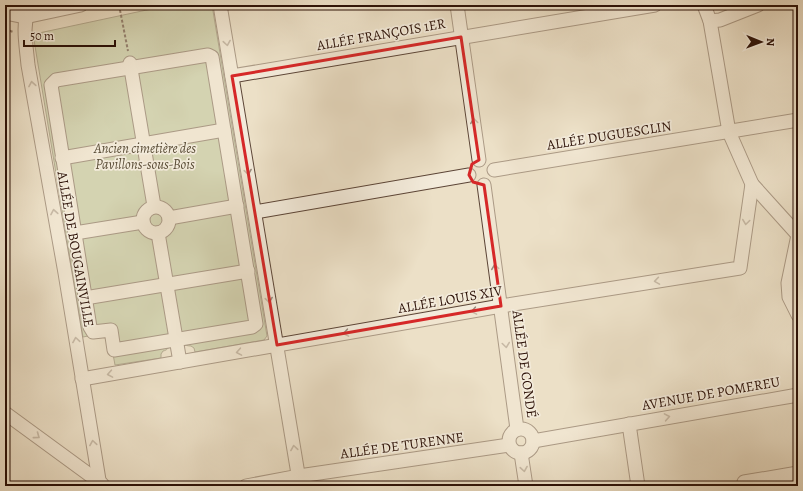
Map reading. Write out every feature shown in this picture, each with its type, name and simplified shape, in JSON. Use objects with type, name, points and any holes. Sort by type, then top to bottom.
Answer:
[{"type":"street","points":[[220,5],[300,481]]},
{"type":"street","points":[[457,5],[480,160]]},
{"type":"street","name":"ALLÉE FRANÇOIS 1ER","points":[[232,76],[654,5]]},
{"type":"street","points":[[704,5],[710,21],[729,132],[752,184],[798,235],[788,283],[789,297],[798,315]]},
{"type":"street","points":[[710,21],[720,20],[758,5]]},
{"type":"street","points":[[5,13],[69,6]]},
{"type":"street","name":"ALLÉE DE BOUGAINVILLE","points":[[27,11],[24,34],[28,65],[101,484]]},
{"type":"street","points":[[206,55],[210,56],[213,62],[256,320],[255,325],[252,327],[114,350],[111,330],[95,332],[91,330],[51,87],[52,83],[56,80],[131,65],[206,55]]},
{"type":"street","points":[[131,65],[154,206]]},
{"type":"street","name":"ALLÉE DUGUESCLIN","points":[[494,170],[798,120]]},
{"type":"street","points":[[62,158],[224,130]]},
{"type":"street","points":[[480,160],[490,163],[494,170],[491,181],[484,185],[473,182],[469,175],[472,164],[480,160]]},
{"type":"street","points":[[255,212],[469,175]]},
{"type":"street","name":"ALLÉE LOUIS XIV","points":[[82,379],[500,306],[740,268],[752,184]]},
{"type":"street","name":"ALLÉE DE CONDÉ","points":[[484,185],[518,429]]},
{"type":"street","points":[[154,206],[162,208],[168,214],[169,218],[169,222],[165,229],[158,233],[147,229],[143,222],[144,214],[154,206]]},
{"type":"street","points":[[169,218],[237,206]]},
{"type":"street","points":[[75,234],[143,222]]},
{"type":"street","points":[[158,233],[180,362]]},
{"type":"street","points":[[85,298],[248,271]]},
{"type":"street","name":"AVENUE DE POMEREU","points":[[628,424],[798,395]]},
{"type":"street","points":[[5,413],[101,484]]},
{"type":"street","points":[[533,441],[628,424],[638,486]]},
{"type":"street","points":[[518,429],[525,429],[531,434],[533,441],[528,450],[521,453],[514,451],[509,445],[508,441],[511,434],[518,429]]},
{"type":"street","name":"ALLÉE DE TURENNE","points":[[246,486],[300,481],[509,445]]},
{"type":"street","points":[[521,453],[526,486]]},
{"type":"street","points":[[744,482],[798,473]]},
{"type":"path","points":[[119,5],[131,65]]},
{"type":"highlighted area","points":[[461,37],[479,160],[472,164],[469,175],[473,182],[484,185],[501,306],[277,345],[232,76]]},
{"type":"green space","name":"Ancien cimetière des Pavillons-sous-Bois","points":[[170,5],[212,5],[267,336],[264,340],[195,352],[194,348],[191,346],[176,344],[163,351],[161,358],[115,365],[109,332],[83,337],[34,40],[39,33]]}]
